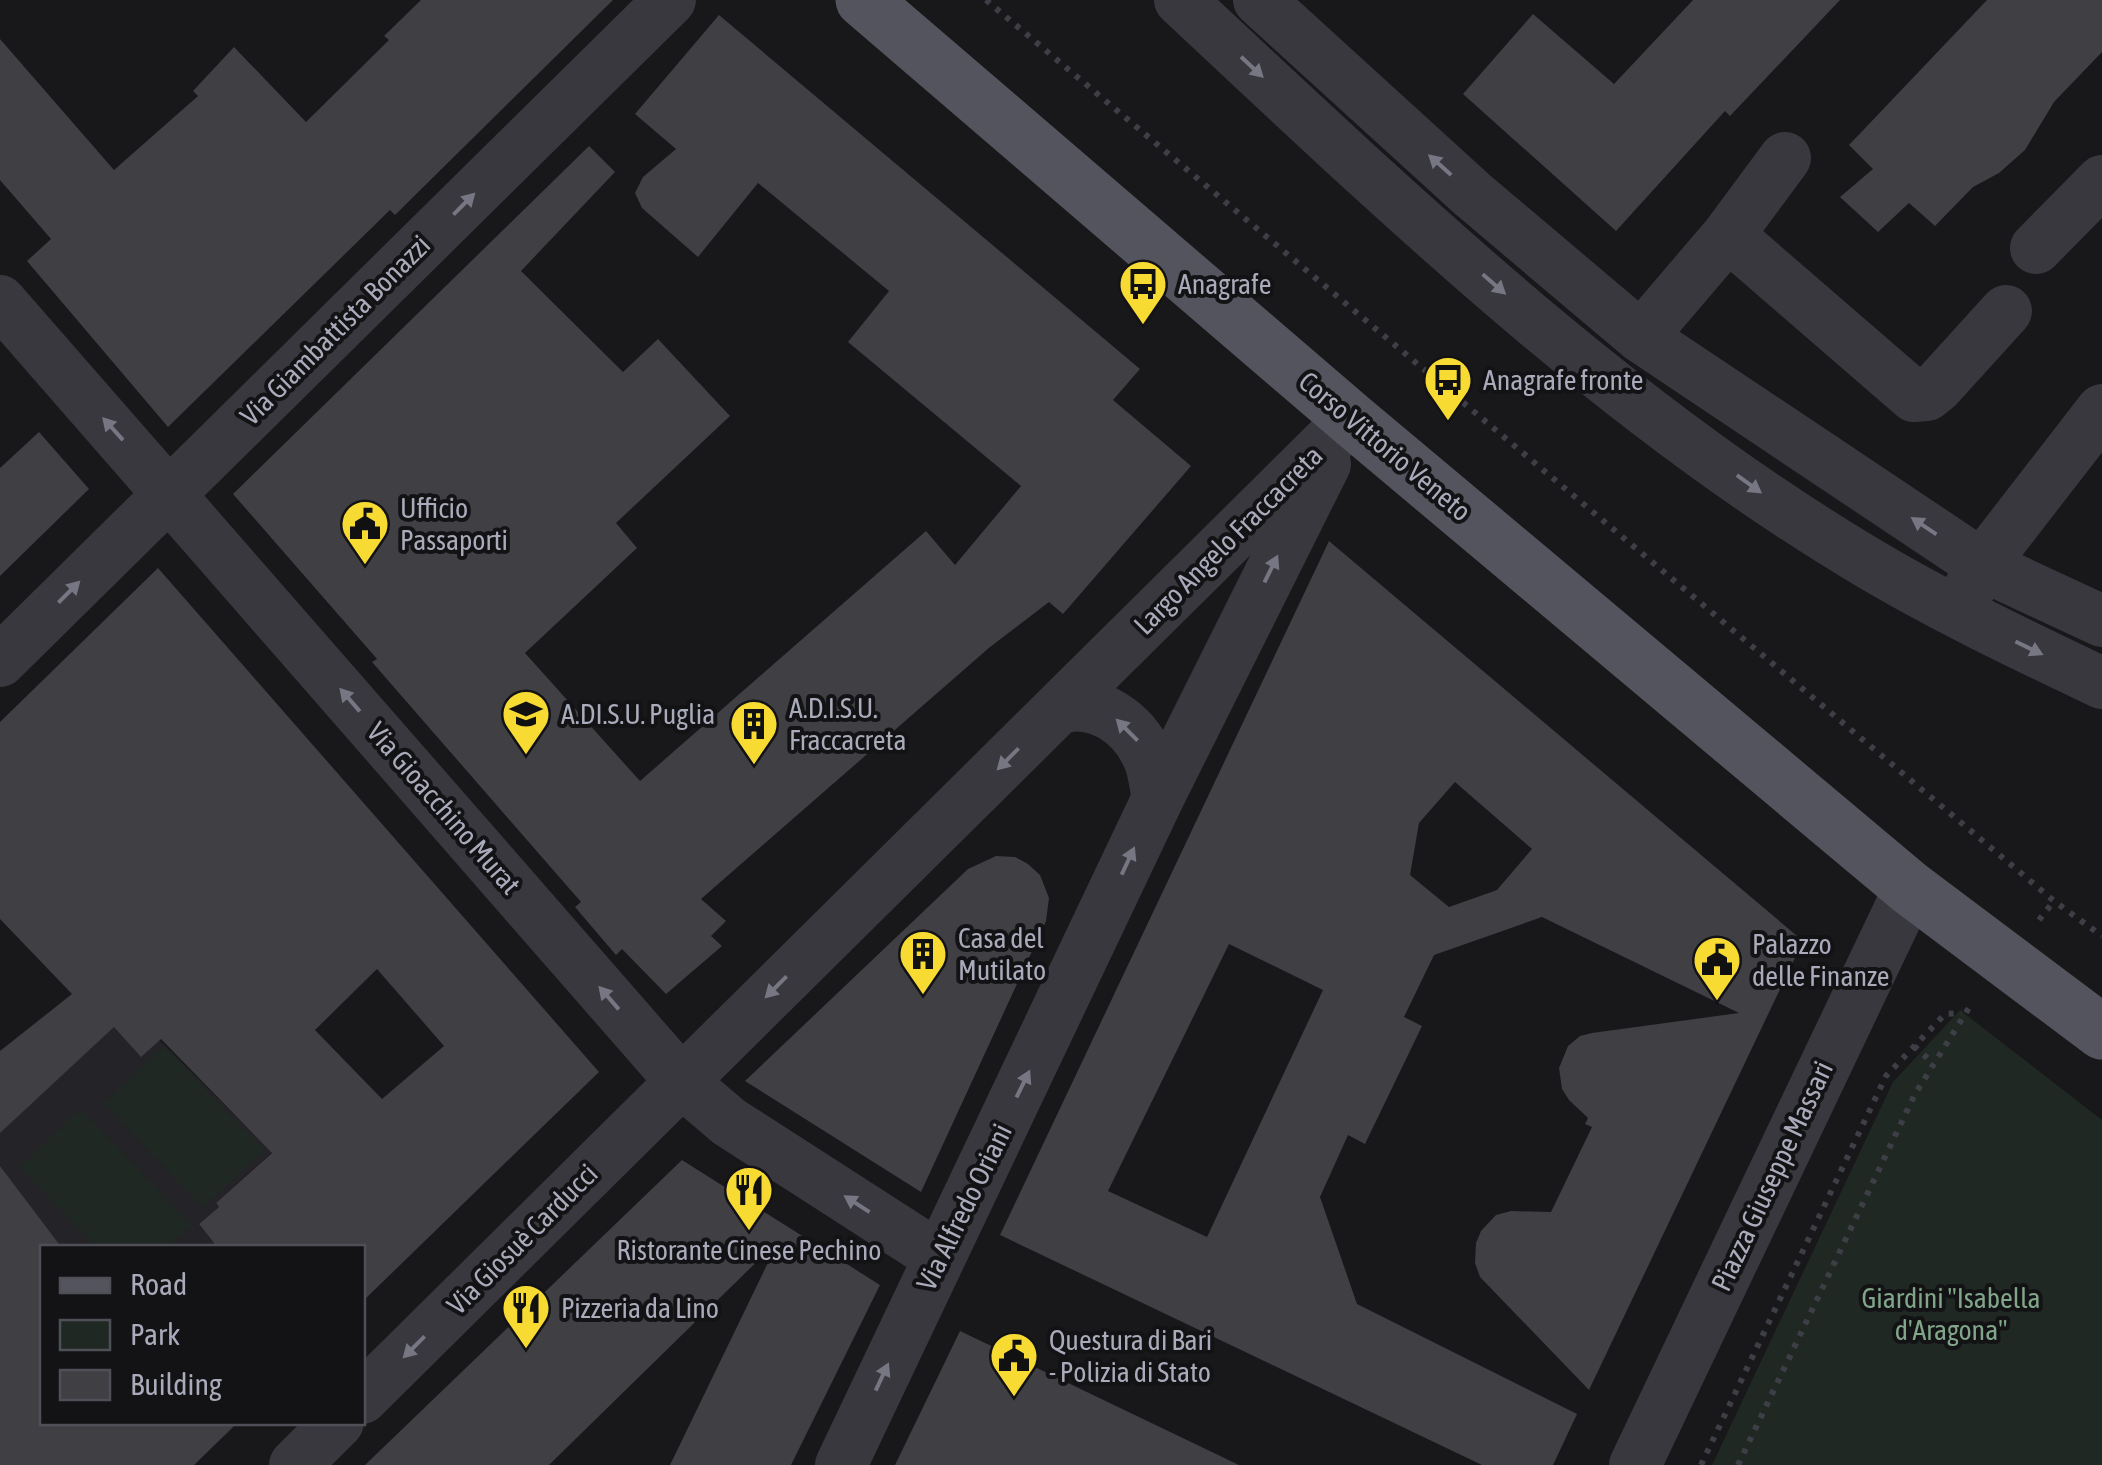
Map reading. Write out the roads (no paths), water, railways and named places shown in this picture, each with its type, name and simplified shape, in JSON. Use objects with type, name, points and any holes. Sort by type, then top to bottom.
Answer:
[{"type":"main road","name":"Corso Vittorio Veneto","points":[[863,0],[1351,419],[1910,888],[2102,1032]]},
{"type":"street","name":"Via Giambattista Bonazzi","points":[[0,661],[670,0]]},
{"type":"street","points":[[1180,0],[1330,140],[1594,368],[1764,495],[1956,614],[2102,684]]},
{"type":"street","points":[[1259,0],[1473,195],[1640,338],[1982,565],[2102,621]]},
{"type":"street","points":[[1640,338],[1728,235],[1784,158]]},
{"type":"street","points":[[2036,248],[2102,180]]},
{"type":"street","points":[[1728,235],[1914,396],[1927,395],[1938,387],[2006,311]]},
{"type":"street","name":"Via Gioacchino Murat","points":[[0,301],[681,1080],[729,1122],[939,1257]]},
{"type":"street","points":[[1956,614],[1982,565],[2102,410]]},
{"type":"street","name":"Largo Angelo Fraccacreta","points":[[681,1080],[1351,419]]},
{"type":"street","name":"Largo Angelo Fraccacreta","points":[[1087,949],[1302,506],[1351,419]]},
{"type":"street","points":[[1060,708],[1078,702],[1100,708],[1126,728],[1150,760],[1158,798]]},
{"type":"street","name":"Piazza Giuseppe Massari","points":[[1635,1465],[1910,888]]},
{"type":"street","name":"Via Alfredo Oriani","points":[[841,1465],[1087,949]]},
{"type":"street","name":"Via Giosuè Carducci","points":[[365,1395],[681,1080]]},
{"type":"street","points":[[295,1465],[335,1425]]},
{"type":"place","name":"Anagrafe","points":[[1143,326]]},
{"type":"place","name":"Anagrafe fronte","points":[[1448,422]]},
{"type":"place","name":"Ufficio Passaporti","points":[[365,566]]},
{"type":"place","name":"A.DI.S.U. Puglia","points":[[526,756]]},
{"type":"place","name":"A.D.I.S.U. Fraccacreta","points":[[754,766]]},
{"type":"place","name":"Casa del Mutilato","points":[[923,996]]},
{"type":"place","name":"Palazzo delle Finanze","points":[[1717,1002]]},
{"type":"place","name":"Ristorante Cinese Pechino","points":[[749,1232]]},
{"type":"place","name":"Pizzeria da Lino","points":[[526,1350]]},
{"type":"place","name":"Questura di Bari - Polizia di Stato","points":[[1014,1398]]},
{"type":"park label","name":"Giardini \"Isabella d'Aragona\"","points":[[1951,1314]]}]
